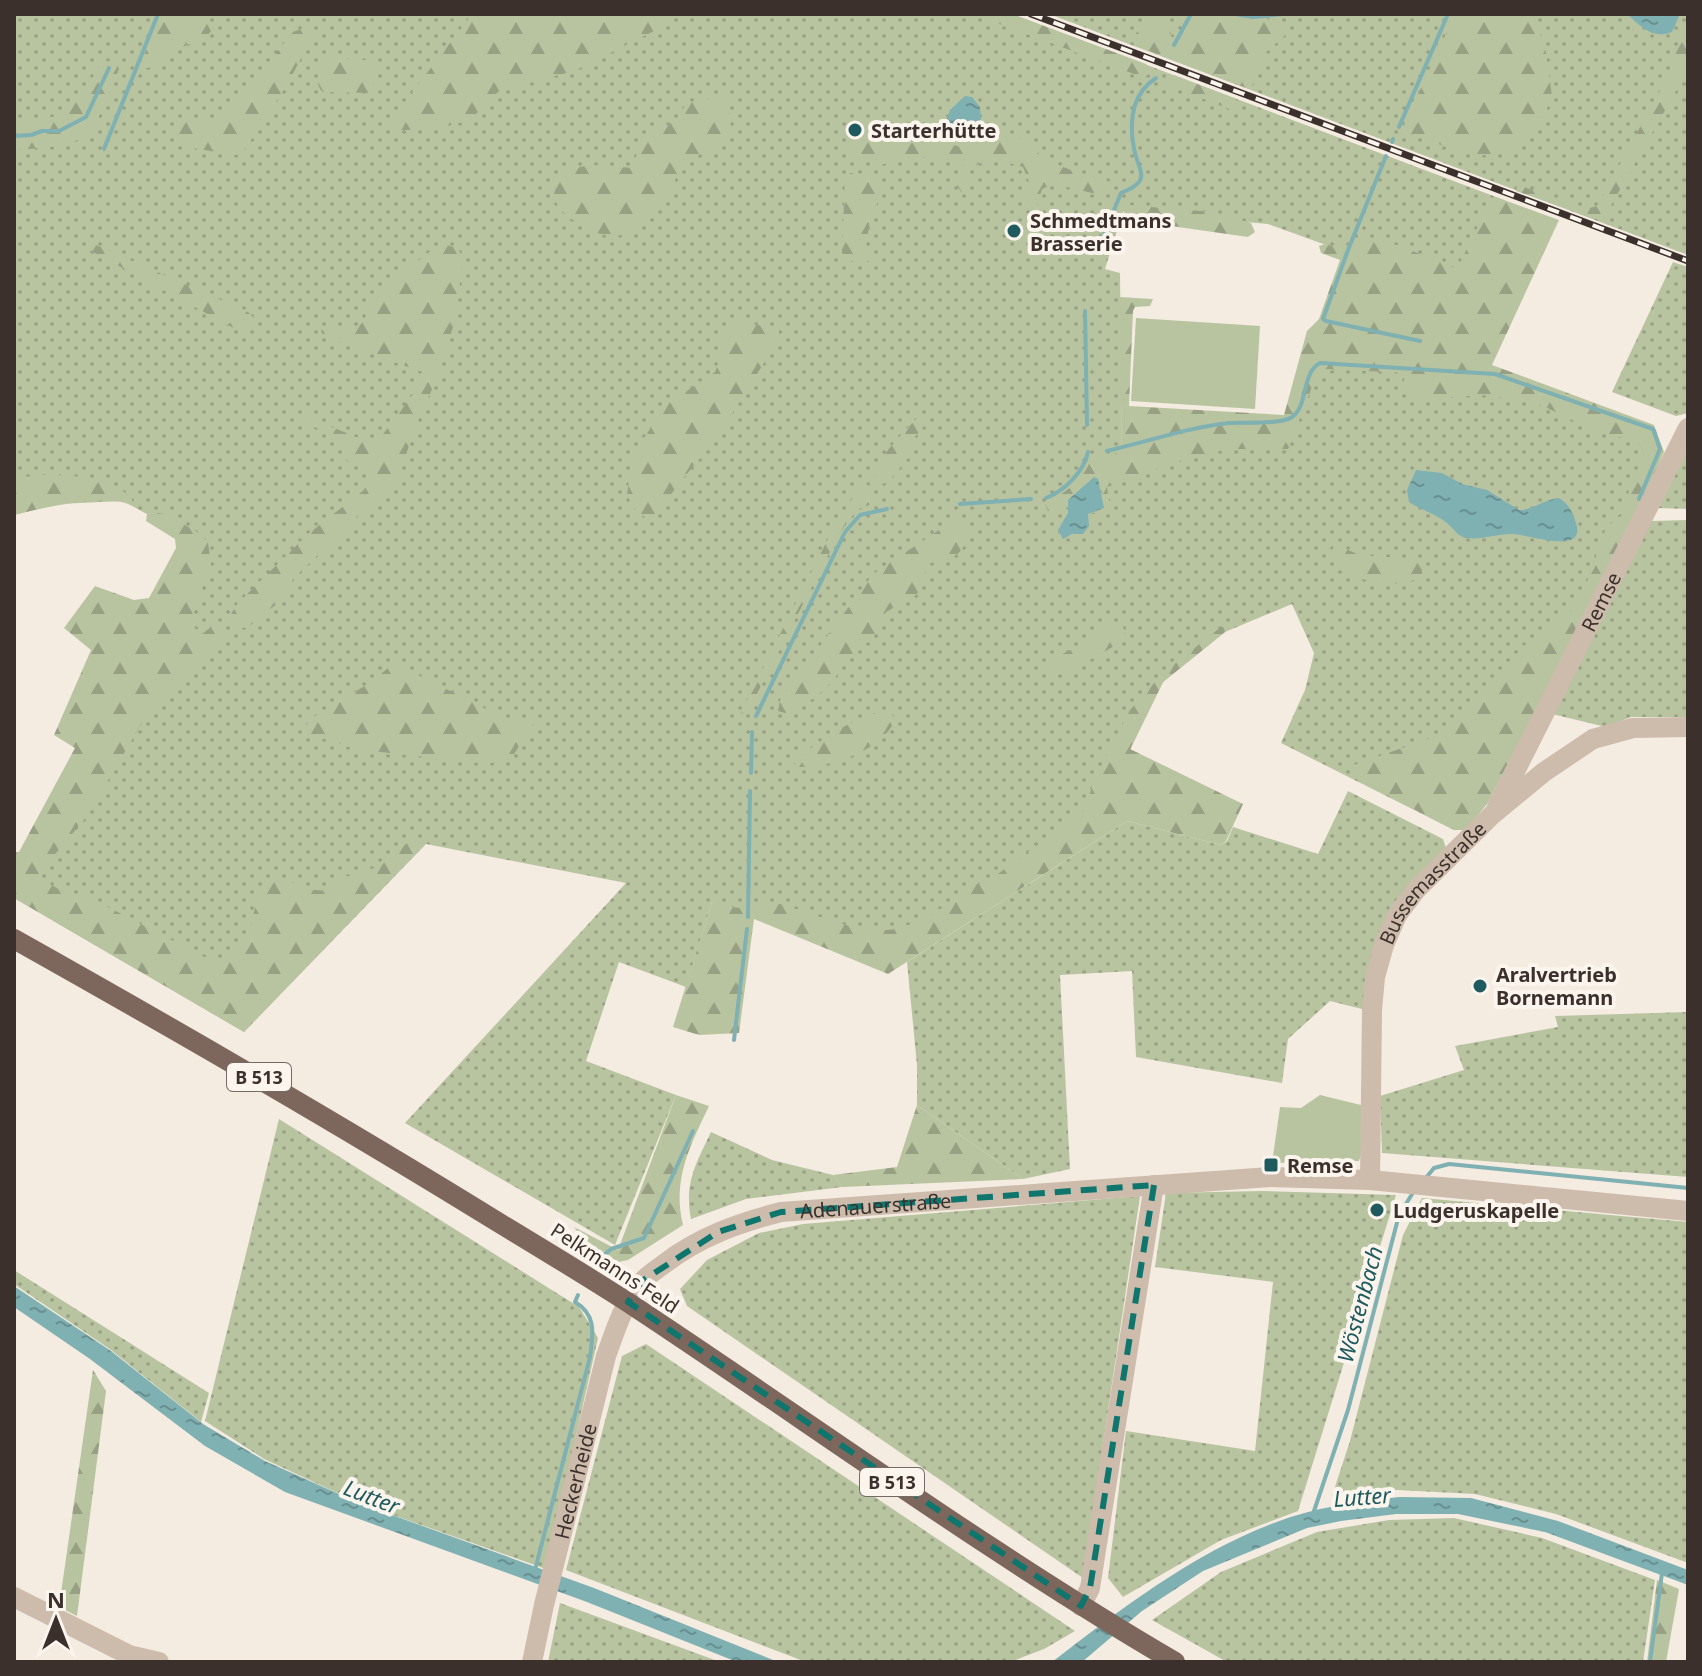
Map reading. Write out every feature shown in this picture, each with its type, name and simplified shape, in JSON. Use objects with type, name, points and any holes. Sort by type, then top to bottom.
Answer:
[{"type":"main road","name":"Pelkmanns Feld","points":[[14,939],[229,1059],[628,1302],[861,1462],[1175,1662]]},
{"type":"street","name":"Remse","points":[[1493,814],[1688,430]]},
{"type":"street","name":"Bussemasstraße","points":[[1370,1180],[1375,977],[1397,915],[1416,890],[1493,814],[1544,772],[1593,739],[1633,728],[1688,727]]},
{"type":"street","name":"Adenauerstraße","points":[[628,1302],[642,1281],[696,1243],[747,1220],[781,1212],[1270,1177],[1370,1180],[1688,1211]]},
{"type":"street","points":[[1089,1610],[1154,1185]]},
{"type":"street","name":"Heckerheide","points":[[532,1662],[606,1356],[628,1302]]},
{"type":"street","points":[[14,1597],[129,1655],[159,1662]]},
{"type":"highlighted area","points":[[1154,1185],[1090,1588],[1081,1606],[628,1302],[642,1281],[718,1232],[781,1212]]},
{"type":"green space","points":[[14,14],[1012,14],[1504,200],[1456,292],[1268,224],[1123,211],[1105,269],[1120,273],[1122,452],[1281,423],[1314,373],[1323,366],[1495,376],[1649,431],[1639,509],[1487,804],[1454,830],[1281,743],[1305,690],[1314,653],[1292,604],[1225,632],[1163,682],[1130,750],[1118,798],[886,966],[712,902],[686,987],[619,962],[586,1061],[676,1095],[615,1245],[405,1123],[626,883],[426,844],[244,1032],[14,898],[14,891],[196,541],[123,501],[58,504],[14,515]]},
{"type":"green space","points":[[472,14],[658,14],[665,23],[574,71],[499,91],[470,120],[433,130],[389,130],[388,124]]},
{"type":"green space","points":[[973,14],[1012,14],[1146,64],[1151,70],[1150,74],[1142,77]]},
{"type":"green space","points":[[1049,14],[1688,14],[1688,255]]},
{"type":"green space","points":[[1193,14],[1279,20],[1287,25],[1289,32],[1265,53],[1249,89],[1134,45],[1141,27],[1159,15],[1169,21],[1171,36],[1178,42]]},
{"type":"green space","points":[[1455,14],[1527,14],[1544,40],[1551,100],[1534,128],[1521,143],[1506,152],[1490,155],[1457,151],[1406,132],[1404,125]]},
{"type":"green space","points":[[161,16],[197,18],[207,24],[211,31],[206,37],[178,49],[148,68],[142,68],[141,64]]},
{"type":"green space","points":[[1688,17],[1688,70],[1602,221],[1516,191],[1517,186],[1521,186],[1586,209],[1597,206],[1669,74]]},
{"type":"green space","points":[[308,26],[313,32],[298,64],[243,152],[235,155],[174,145],[181,121],[225,116],[293,32]]},
{"type":"green space","points":[[331,57],[375,61],[379,68],[371,93],[323,92],[318,83],[319,70],[321,63]]},
{"type":"green space","points":[[101,63],[117,63],[119,69],[94,125],[86,135],[60,145],[14,150],[14,123],[48,118],[68,109],[76,102]]},
{"type":"green space","points":[[1174,75],[1236,99],[1239,108],[1232,110],[1170,86],[1167,77]]},
{"type":"green space","points":[[725,95],[729,97],[731,138],[682,167],[668,200],[635,230],[616,236],[595,232],[573,220],[558,205],[555,184],[561,176],[578,167],[631,168],[644,138],[678,119],[686,103]]},
{"type":"green space","points":[[855,126],[889,129],[899,145],[934,140],[961,147],[995,136],[1027,139],[1043,159],[1086,176],[1107,180],[1110,187],[1107,192],[1092,193],[1054,184],[1042,189],[1037,206],[1029,209],[1024,206],[1024,197],[1032,189],[1023,167],[994,161],[977,165],[971,170],[966,190],[962,193],[957,186],[965,168],[961,163],[914,156],[880,165],[862,160],[846,150],[847,130]]},
{"type":"green space","points":[[850,173],[881,179],[865,252],[878,256],[875,261],[851,261],[842,253],[845,179]]},
{"type":"green space","points":[[1496,197],[1559,220],[1492,365],[1654,425],[1664,452],[1639,509],[1487,804],[1466,830],[1454,830],[1352,777],[1350,771],[1354,765],[1439,735],[1525,645],[1569,614],[1596,565],[1596,547],[1608,526],[1626,508],[1630,484],[1645,454],[1638,442],[1591,429],[1543,406],[1514,399],[1481,395],[1409,401],[1402,388],[1406,373],[1327,369],[1317,374],[1288,449],[1230,449],[1197,455],[1107,487],[1110,507],[1104,517],[1093,519],[1088,515],[1100,510],[1104,497],[1098,480],[1085,485],[1068,500],[1068,508],[1064,506],[1048,511],[1045,504],[1078,480],[1091,459],[1122,452],[1119,297],[1153,299],[1150,306],[1135,307],[1133,311],[1129,406],[1284,415],[1307,331],[1319,319],[1340,260],[1321,253],[1319,246],[1325,244],[1348,251],[1356,238],[1372,238],[1455,268],[1491,199]]},
{"type":"green space","points":[[1127,205],[1212,212],[1251,223],[1255,232],[1248,237],[1129,220],[1123,214]]},
{"type":"green space","points":[[96,245],[248,312],[253,317],[254,327],[241,332],[93,252],[91,247]]},
{"type":"green space","points":[[446,245],[457,248],[463,257],[456,317],[438,376],[416,425],[393,493],[358,515],[339,540],[294,578],[279,602],[247,628],[235,627],[231,614],[237,604],[308,534],[364,490],[367,484],[365,466],[347,461],[342,441],[305,422],[304,418],[375,445],[428,374],[324,337],[321,331],[325,327],[358,326],[374,296],[433,249]]},
{"type":"green space","points":[[1673,262],[1688,267],[1688,413],[1676,416],[1612,392]]},
{"type":"green space","points":[[1136,318],[1260,326],[1255,409],[1131,401]]},
{"type":"green space","points":[[734,321],[775,328],[779,331],[779,339],[716,439],[676,487],[656,518],[647,519],[634,508],[627,495],[632,456],[666,405],[715,372],[723,331]]},
{"type":"green space","points":[[919,416],[925,417],[927,422],[914,438],[908,458],[883,484],[874,477],[881,461]]},
{"type":"green space","points":[[1688,447],[1688,509],[1656,508]]},
{"type":"green space","points":[[44,475],[102,481],[132,498],[133,506],[122,502],[92,501],[14,515],[14,478]]},
{"type":"green space","points":[[865,482],[869,487],[871,504],[857,510],[840,532],[745,717],[741,712],[833,529]]},
{"type":"green space","points":[[147,514],[164,514],[196,531],[208,542],[211,565],[189,623],[202,634],[219,624],[225,635],[201,666],[144,719],[88,815],[41,871],[43,880],[69,895],[81,893],[218,964],[224,963],[246,939],[262,885],[280,880],[308,889],[328,890],[341,878],[388,861],[409,841],[426,843],[244,1032],[14,898],[14,852],[19,852],[75,748],[54,735],[91,650],[64,628],[95,586],[134,600],[149,598],[176,548],[175,539],[146,521]]},
{"type":"green space","points":[[1688,520],[1688,717],[1631,717],[1606,727],[1552,714],[1651,521]]},
{"type":"green space","points":[[969,521],[970,531],[958,553],[927,565],[922,587],[915,596],[884,613],[872,639],[844,660],[835,679],[815,698],[785,713],[778,711],[780,700],[873,574],[948,524]]},
{"type":"green space","points":[[1335,544],[1359,555],[1415,559],[1422,576],[1413,581],[1392,584],[1350,575],[1341,571],[1332,550]]},
{"type":"green space","points":[[1111,623],[1123,627],[1126,634],[1123,641],[1063,675],[1051,672],[1049,666],[1060,655],[1079,646]]},
{"type":"green space","points":[[1221,627],[1225,632],[1163,682],[1130,749],[1243,804],[1226,841],[1221,845],[1127,821],[888,974],[754,919],[739,1033],[699,1035],[673,1027],[712,902],[742,908],[771,902],[871,930],[903,927],[929,916],[972,886],[988,881],[1081,814],[1087,805],[1093,782],[1130,710],[1162,674]]},
{"type":"green space","points":[[396,664],[508,720],[535,722],[512,757],[488,764],[354,749],[305,733],[308,720]]},
{"type":"green space","points":[[883,710],[892,713],[895,721],[877,742],[865,750],[823,765],[795,767],[795,761],[826,737]]},
{"type":"green space","points":[[1348,791],[1443,839],[1446,848],[1411,882],[1366,1010],[1330,1001],[1288,1039],[1282,1083],[1136,1057],[1132,971],[1060,975],[1070,1169],[1023,1179],[917,1105],[917,1065],[907,962],[1127,821],[1221,845],[1227,841],[1233,827],[1318,854]]},
{"type":"green space","points":[[1688,1012],[1688,1177],[1382,1153],[1380,1096],[1464,1070],[1455,1046],[1558,1027],[1555,1016]]},
{"type":"green space","points":[[676,1095],[709,1106],[681,1178],[683,1225],[628,1260],[614,1263],[584,1241],[574,1227],[618,1250]]},
{"type":"green space","points":[[1320,1095],[1365,1106],[1365,1143],[1359,1161],[1272,1163],[1280,1107],[1301,1108]]},
{"type":"green space","points":[[917,1105],[1023,1179],[842,1187],[833,1175],[897,1167]]},
{"type":"green space","points":[[279,1119],[579,1307],[598,1338],[546,1569],[359,1503],[264,1459],[205,1421]]},
{"type":"green space","points":[[711,1132],[772,1160],[833,1175],[842,1187],[746,1199],[691,1219],[690,1184]]},
{"type":"green space","points":[[1262,1191],[1396,1195],[1298,1511],[1221,1540],[1123,1597],[1108,1578],[1126,1431],[1255,1451],[1273,1282],[1155,1267],[1166,1193]]},
{"type":"green space","points":[[1140,1196],[1083,1578],[687,1306],[680,1289],[707,1260],[759,1233],[803,1224]]},
{"type":"green space","points":[[1422,1198],[1688,1222],[1688,1563],[1556,1514],[1475,1494],[1397,1490],[1332,1496],[1350,1441],[1403,1235]]},
{"type":"green space","points":[[14,1270],[209,1393],[201,1422],[111,1350],[14,1284]]},
{"type":"green space","points":[[646,1344],[1075,1631],[1044,1649],[1010,1662],[806,1662],[566,1570],[622,1356]]},
{"type":"green space","points":[[93,1370],[106,1391],[77,1616],[59,1607]]},
{"type":"green space","points":[[1454,1518],[1542,1538],[1655,1580],[1643,1662],[1227,1662],[1152,1620],[1221,1572],[1317,1532],[1389,1520]]},
{"type":"green space","points":[[1657,1580],[1679,1589],[1666,1662],[1647,1662]]},
{"type":"green space","points":[[560,1603],[720,1662],[548,1662]]},
{"type":"water","points":[[1627,14],[1680,14],[1672,32],[1658,34],[1647,30]]},
{"type":"water","points":[[965,96],[972,97],[980,107],[981,122],[973,133],[960,136],[952,133],[946,121],[950,110]]},
{"type":"water","points":[[1416,470],[1442,473],[1462,484],[1487,490],[1519,510],[1559,498],[1572,512],[1577,533],[1572,539],[1564,541],[1511,534],[1464,537],[1443,520],[1409,502],[1407,490]]},
{"type":"water","points":[[1094,477],[1098,479],[1104,508],[1088,514],[1089,526],[1083,534],[1072,534],[1063,539],[1058,530],[1068,513],[1068,500]]},
{"type":"water","points":[[14,1286],[111,1351],[203,1424],[265,1461],[359,1503],[594,1588],[778,1662],[737,1662],[587,1602],[285,1492],[205,1446],[90,1359],[14,1307]]},
{"type":"water","points":[[1399,1497],[1471,1498],[1558,1521],[1688,1570],[1688,1585],[1545,1532],[1458,1514],[1396,1514],[1307,1528],[1203,1571],[1142,1611],[1082,1662],[1052,1662],[1158,1584],[1214,1550],[1304,1513]]},
{"type":"waterway","points":[[104,149],[158,14]]},
{"type":"waterway","points":[[1174,45],[1191,14]]},
{"type":"waterway","points":[[1235,14],[1253,17],[1284,14]]},
{"type":"waterway","points":[[1399,127],[1448,14]]},
{"type":"waterway","points":[[14,136],[59,131],[86,117],[109,68]]},
{"type":"waterway","points":[[1099,247],[1121,193],[1140,180],[1141,170],[1132,139],[1132,119],[1141,92],[1156,78]]},
{"type":"waterway","points":[[1386,156],[1323,319],[1420,341]]},
{"type":"waterway","points":[[1085,311],[1087,425]]},
{"type":"waterway","points":[[1107,451],[1214,425],[1286,420],[1297,412],[1310,374],[1320,363],[1495,374],[1653,429],[1660,449],[1639,499]]},
{"type":"waterway","points":[[1046,498],[1072,480],[1088,452]]},
{"type":"waterway","points":[[960,504],[1031,499]]},
{"type":"waterway","points":[[756,716],[845,532],[860,515],[887,509]]},
{"type":"waterway","points":[[751,773],[752,732]]},
{"type":"waterway","points":[[748,917],[750,791]]},
{"type":"waterway","points":[[734,1040],[747,929]]},
{"type":"waterway","points":[[602,1257],[611,1249],[644,1238],[693,1131]]},
{"type":"waterway","name":"Wöstenbach","points":[[1425,1179],[1434,1168],[1449,1164],[1688,1188]]},
{"type":"waterway","name":"Wöstenbach","points":[[1313,1514],[1348,1410],[1399,1215],[1414,1191]]},
{"type":"waterway","points":[[535,1570],[590,1357],[592,1326],[587,1313],[575,1302],[578,1295]]},
{"type":"waterway","points":[[1650,1662],[1662,1573]]},
{"type":"railway","points":[[1031,14],[1688,261]]},
{"type":"place","name":"Starterhütte","points":[[855,130]]},
{"type":"place","name":"Schmedtmans Brasserie","points":[[1014,231]]},
{"type":"place","name":"Aralvertrieb Bornemann","points":[[1480,986]]},
{"type":"place","name":"Remse","points":[[1271,1165]]},
{"type":"place","name":"Ludgeruskapelle","points":[[1377,1210]]},
{"type":"water label","name":"Lutter","points":[[372,1496]]},
{"type":"water label","name":"Lutter","points":[[1362,1496]]}]
